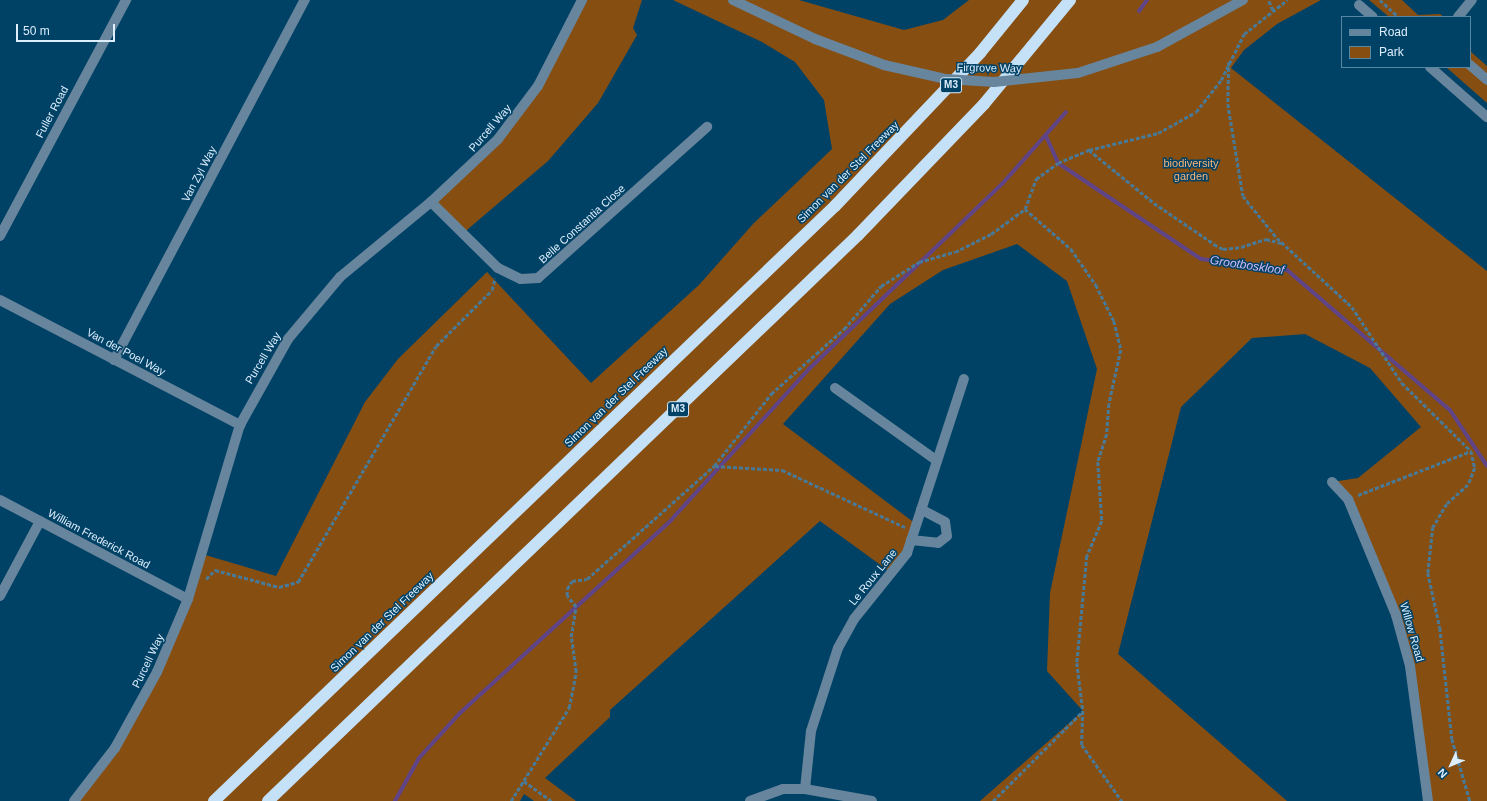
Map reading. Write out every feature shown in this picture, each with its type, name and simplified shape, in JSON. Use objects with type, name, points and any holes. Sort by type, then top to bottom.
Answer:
[{"type":"highway","name":"Simon van der Stel Freeway","points":[[214,801],[835,206],[980,53],[1023,0]]},
{"type":"highway","name":"M3","points":[[268,801],[858,235],[984,104],[1070,0]]},
{"type":"street","name":"Fuller Road","points":[[0,236],[126,0]]},
{"type":"street","name":"Van Zyl Way","points":[[114,360],[305,0]]},
{"type":"street","name":"Purcell Way","points":[[74,801],[133,717],[157,672],[188,599],[240,426],[288,339],[322,295],[368,252],[431,202],[476,162],[516,118],[553,60],[582,0]]},
{"type":"street","name":"Firgrove Way","points":[[733,0],[815,39],[884,65],[946,78],[994,82],[1078,73],[1157,47],[1243,0]]},
{"type":"street","points":[[1459,16],[1472,0]]},
{"type":"street","points":[[1359,5],[1372,16]]},
{"type":"street","points":[[1471,66],[1487,80]]},
{"type":"street","points":[[1431,68],[1487,117]]},
{"type":"street","name":"Belle Constantia Close","points":[[431,202],[498,268],[521,279],[538,278],[546,273],[707,127]]},
{"type":"street","name":"Van der Poel Way","points":[[0,300],[240,426]]},
{"type":"street","name":"Le Roux Lane","points":[[805,789],[811,731],[838,648],[854,619],[907,553],[936,460],[964,379]]},
{"type":"street","points":[[835,388],[936,460]]},
{"type":"street","name":"Willow Road","points":[[1332,482],[1348,499],[1396,615],[1410,666],[1428,801]]},
{"type":"street","name":"William Frederick Road","points":[[0,500],[188,599]]},
{"type":"street","points":[[913,535],[938,544],[946,536],[945,522],[921,509]]},
{"type":"street","points":[[0,596],[40,522]]},
{"type":"street","points":[[750,801],[783,789],[805,789],[872,801]]},
{"type":"path","points":[[1287,0],[1244,34],[1229,58],[1226,81],[1243,196],[1284,244],[1352,308],[1402,383],[1471,451],[1475,468],[1468,485],[1447,504],[1433,527],[1428,573],[1440,628],[1452,739],[1470,801]]},
{"type":"path","points":[[1380,0],[1399,16]]},
{"type":"path","points":[[1269,1],[1273,10]]},
{"type":"path","points":[[1089,150],[1154,203],[1223,249],[1241,247],[1266,238],[1284,244]]},
{"type":"path","points":[[1025,209],[1071,249],[1092,279],[1114,321],[1121,350],[1109,404],[1107,434],[1098,462],[1102,521],[1087,556],[1082,586],[1083,625],[1078,663],[1083,712],[1082,745],[1122,801]]},
{"type":"path","points":[[204,582],[215,570],[279,587],[298,582],[436,346],[492,290],[498,268]]},
{"type":"path","points":[[1348,499],[1471,451]]},
{"type":"path","points":[[714,466],[782,470],[913,535]]},
{"type":"path","points":[[993,801],[1083,712]]},
{"type":"path","points":[[524,781],[552,801]]},
{"type":"green space","points":[[582,0],[642,0],[633,28],[637,35],[598,103],[548,161],[461,235],[431,202],[516,118]]},
{"type":"green space","name":"biodiversity garden","points":[[673,0],[799,0],[904,30],[943,20],[969,0],[1321,0],[1277,24],[1244,50],[1231,68],[1487,271],[1487,801],[1428,801],[1410,666],[1348,499],[1332,482],[1358,478],[1421,427],[1370,368],[1305,334],[1252,338],[1181,407],[1118,654],[1287,801],[980,801],[1083,711],[1047,671],[1050,593],[1097,369],[1067,281],[1017,244],[943,270],[890,304],[783,424],[916,524],[893,574],[820,521],[610,710],[610,717],[545,778],[576,801],[534,801],[524,794],[520,801],[74,801],[133,717],[202,554],[276,576],[365,402],[398,359],[487,272],[591,383],[699,285],[753,224],[832,149],[824,100],[795,62],[762,42]]},
{"type":"green space","points":[[1369,0],[1402,0],[1418,15],[1440,14],[1443,16],[1388,16]]},
{"type":"green space","points":[[1471,52],[1487,66],[1487,103],[1447,68],[1471,68]]},
{"type":"waterway","points":[[1139,11],[1147,0]]},
{"type":"waterway","points":[[395,801],[419,758],[460,713],[671,520],[810,368],[1002,184],[1066,112]]},
{"type":"waterway","name":"Grootboskloof","points":[[1046,136],[1058,163],[1201,259],[1287,270],[1450,410],[1487,466]]}]
